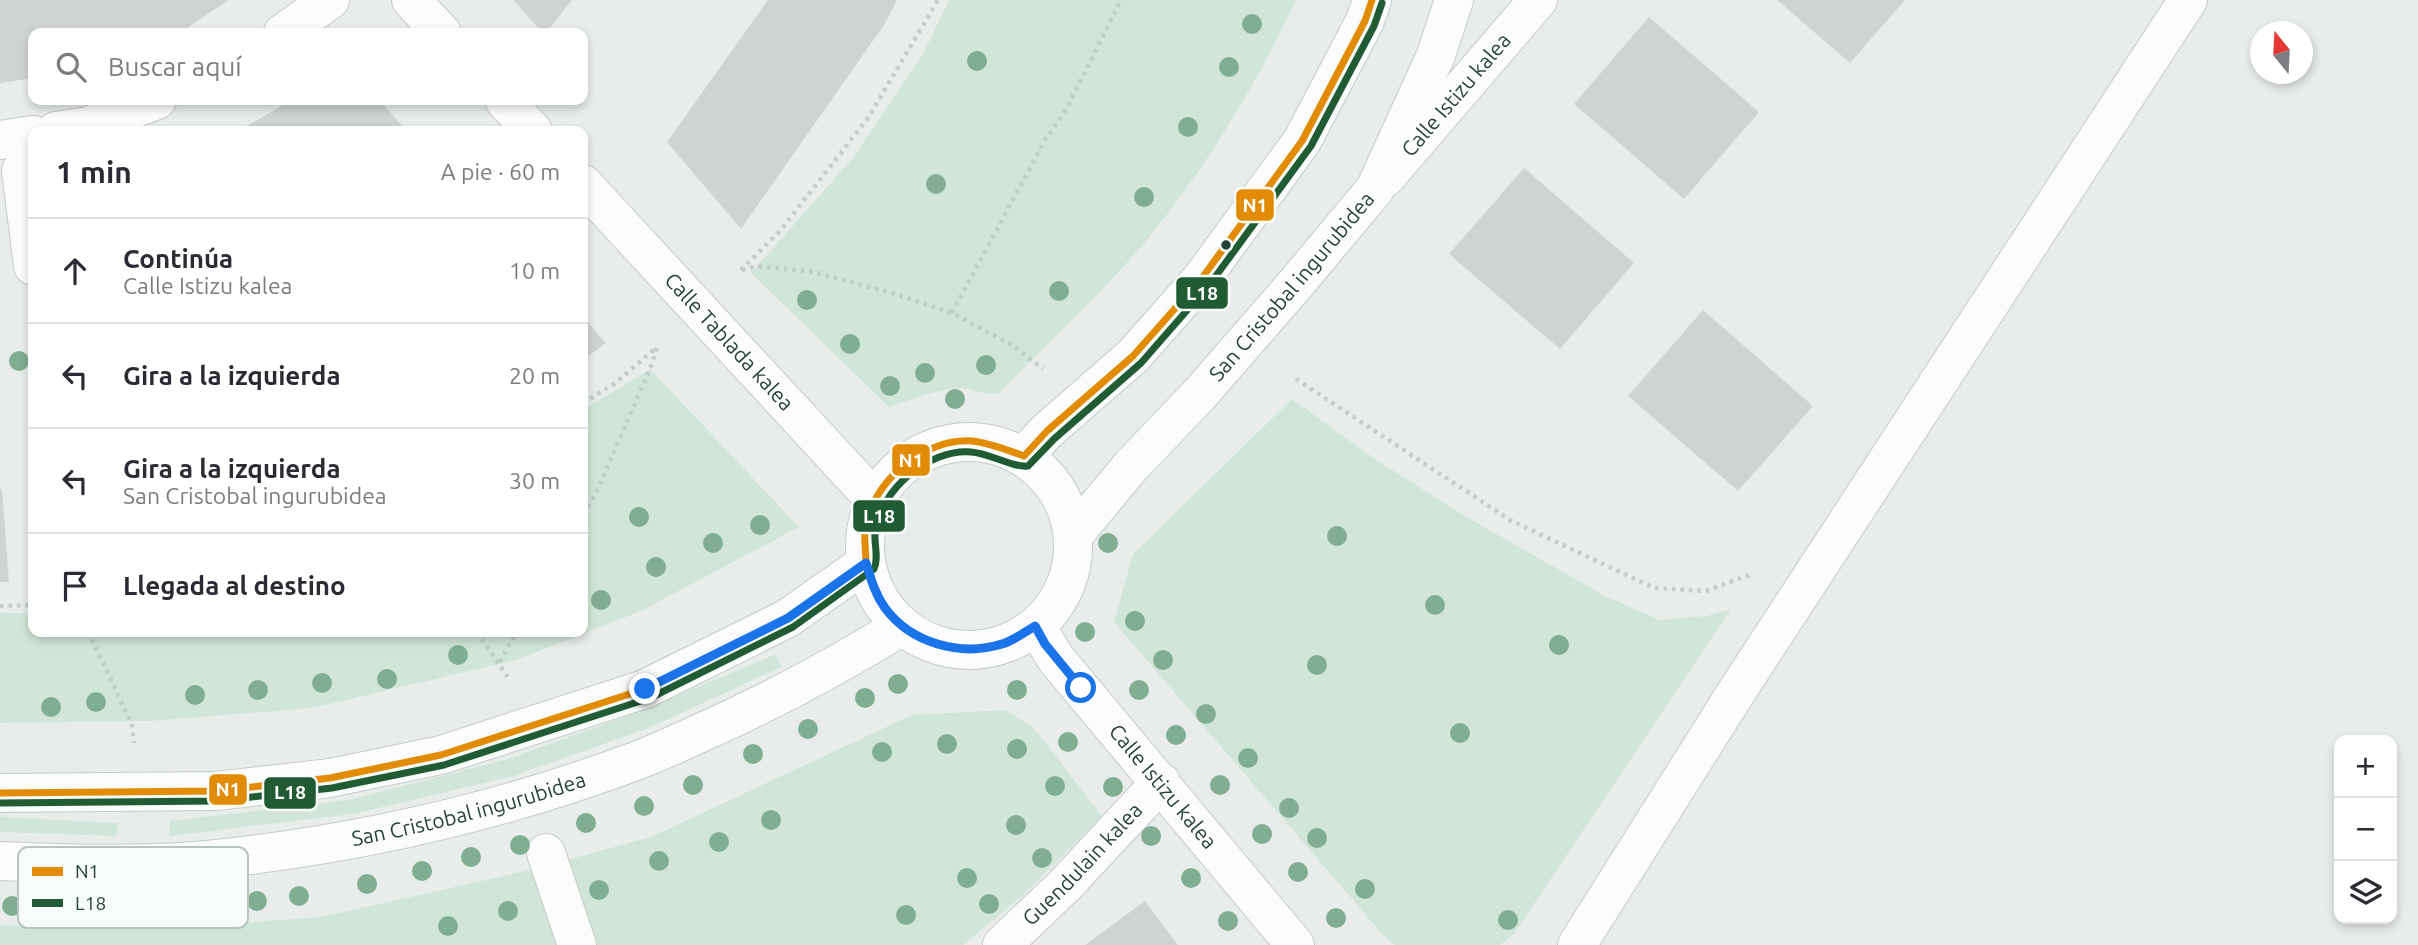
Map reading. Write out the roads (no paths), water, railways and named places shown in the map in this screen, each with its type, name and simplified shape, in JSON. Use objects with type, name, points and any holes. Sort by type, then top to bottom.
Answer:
[{"type":"street","points":[[290,28],[330,0]]},
{"type":"street","points":[[411,0],[437,28]]},
{"type":"street","points":[[1024,456],[1047,430],[1133,356],[1202,278],[1302,141],[1365,21],[1372,0]]},
{"type":"street","name":"San Cristobal ingurubidea","points":[[1073,536],[1131,466],[1198,396],[1375,189],[1436,55],[1454,0]]},
{"type":"street","name":"Calle Istizu kalea","points":[[1375,189],[1538,0]]},
{"type":"street","points":[[1577,945],[1737,691],[2188,0]]},
{"type":"street","points":[[88,126],[144,105]]},
{"type":"street","points":[[509,105],[528,126]]},
{"type":"street","points":[[0,140],[28,136]]},
{"type":"street","points":[[21,171],[28,227]]},
{"type":"street","name":"Calle Tablada kalea","points":[[588,189],[875,500]]},
{"type":"street","points":[[957,441],[992,443],[1024,456],[1049,478],[1065,504],[1073,536],[1071,569],[1057,601],[1035,626],[1004,644],[969,650],[933,643],[902,626],[885,608],[873,587],[866,563],[865,531],[875,500],[896,472],[924,451],[957,441]]},
{"type":"street","points":[[0,793],[216,791],[330,778],[441,755],[645,689],[788,618],[866,563]]},
{"type":"street","name":"San Cristobal ingurubidea","points":[[248,854],[338,842],[445,820],[528,799],[636,761],[748,712],[902,626]]},
{"type":"street","name":"Calle Istizu kalea","points":[[1035,626],[1056,659],[1294,945]]},
{"type":"street","name":"Guendulain kalea","points":[[1002,945],[1065,885],[1161,782]]},
{"type":"street","points":[[546,853],[577,945]]},
{"type":"street","name":"San Cristobal ingurubidea","points":[[0,861],[18,862]]}]
